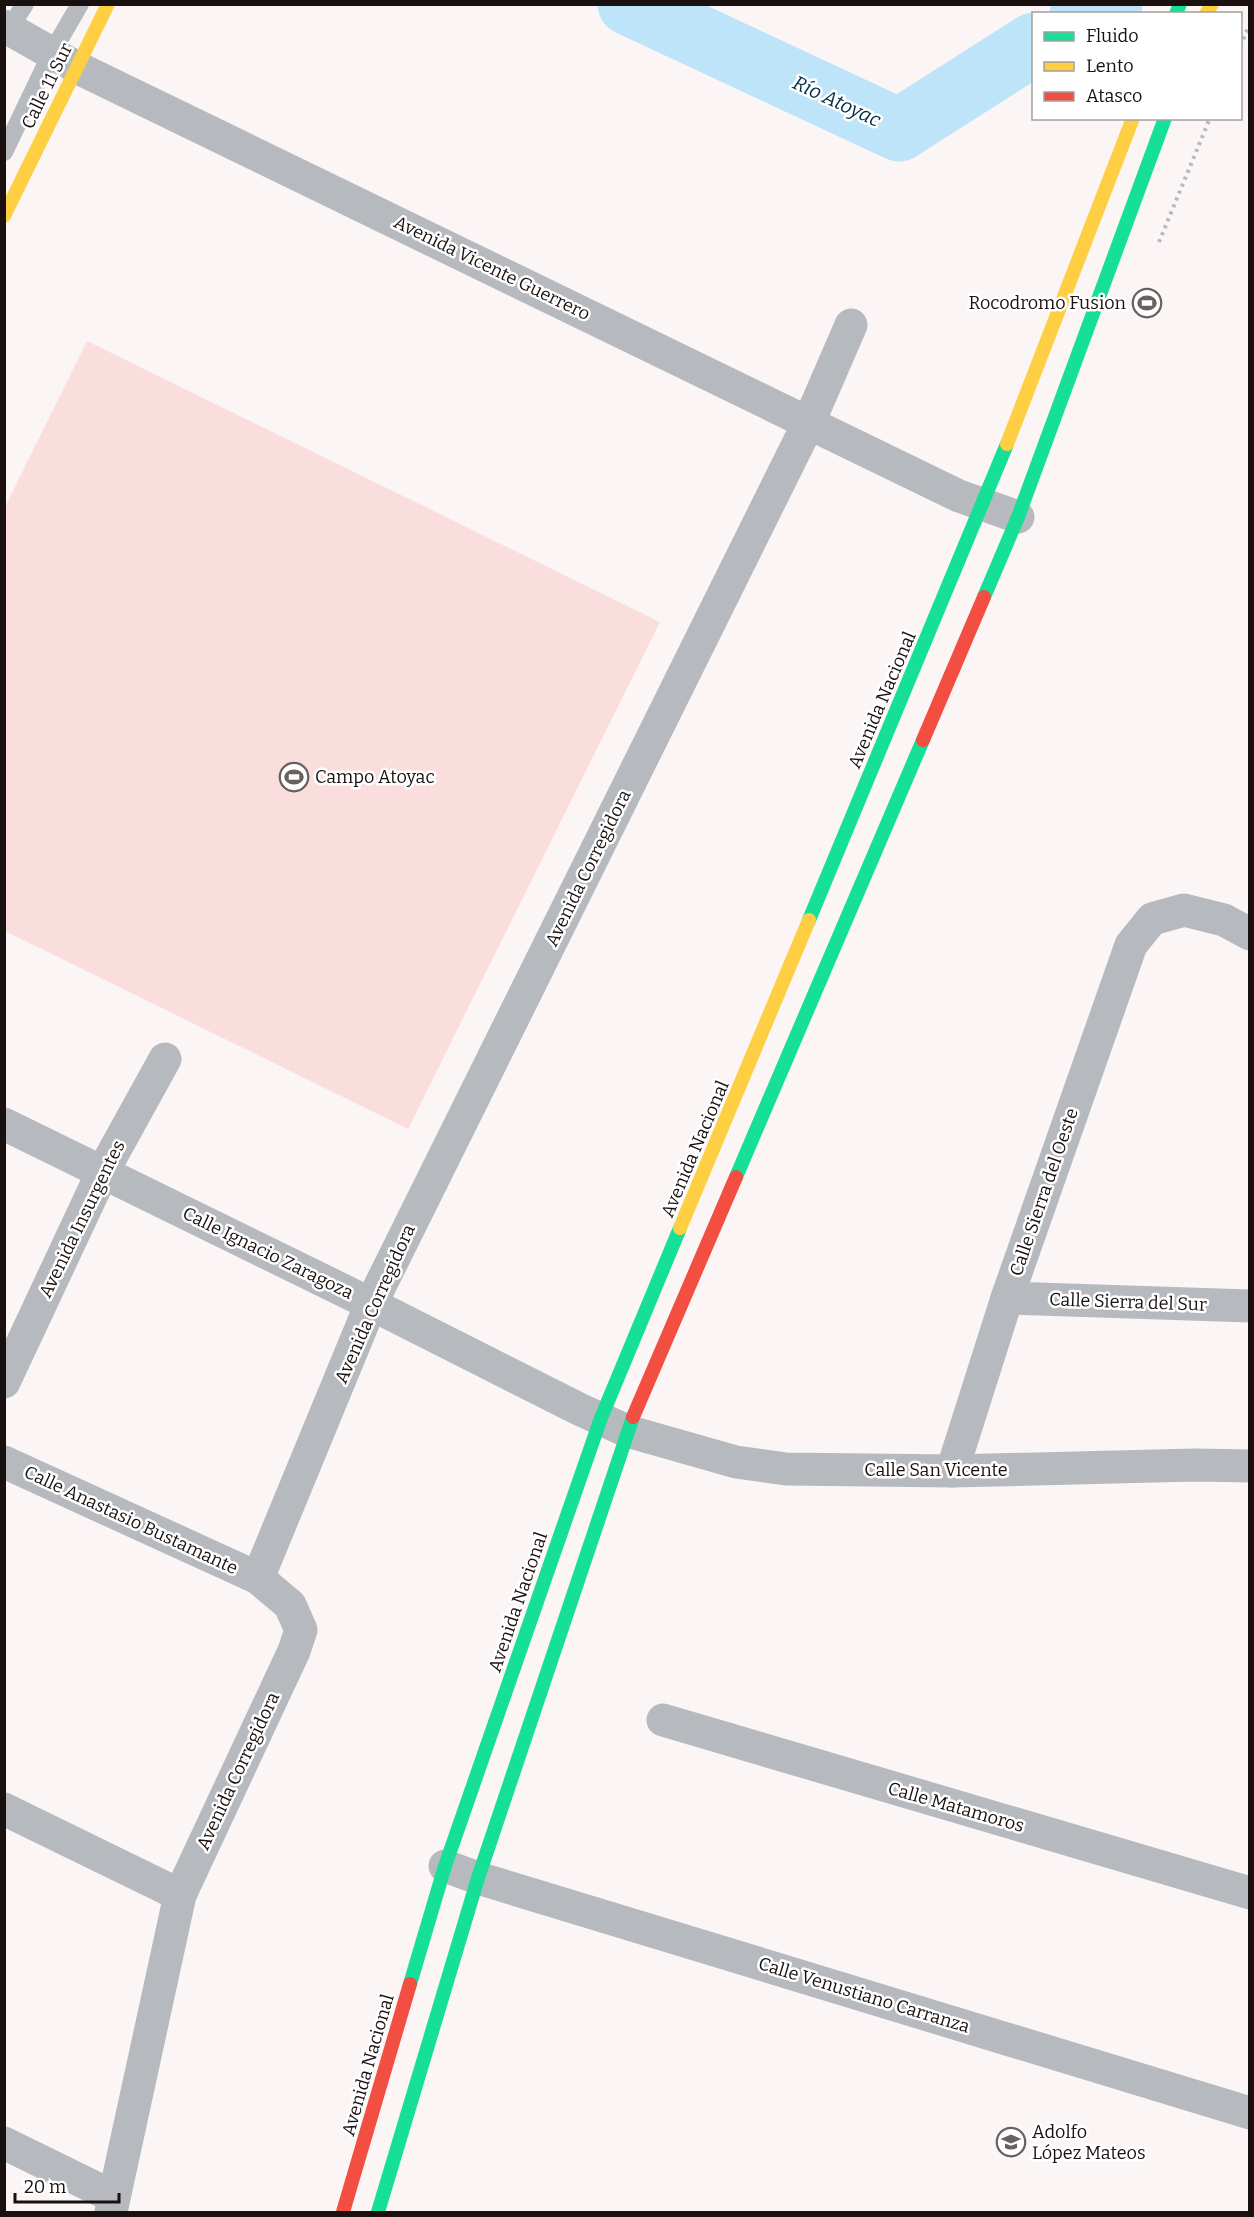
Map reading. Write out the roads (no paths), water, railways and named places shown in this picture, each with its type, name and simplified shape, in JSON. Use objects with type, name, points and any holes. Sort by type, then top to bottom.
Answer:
[{"type":"main road","name":"Calle 11 Sur","points":[[4,216],[63,60],[108,4]]},
{"type":"main road","name":"Avenida Nacional","points":[[343,2212],[445,1866],[614,1424],[983,504],[1132,120]]},
{"type":"main road","name":"Avenida Nacional","points":[[378,2212],[614,1424],[1018,517],[1164,120]]},
{"type":"street","name":"Avenida Vicente Guerrero","points":[[11,24],[63,60],[959,496],[1018,517]]},
{"type":"street","name":"Avenida Corregidora","points":[[112,2205],[180,1895],[289,1661],[301,1630],[290,1605],[258,1578],[371,1304],[809,422],[851,325]]},
{"type":"street","name":"Calle Sierra del Oeste","points":[[952,1472],[1007,1298],[1131,945],[1152,919],[1184,910],[1224,920],[1250,934]]},
{"type":"street","name":"Avenida Insurgentes","points":[[4,1382],[102,1173],[165,1059]]},
{"type":"street","name":"Calle Ignacio Zaragoza","points":[[4,1124],[614,1424]]},
{"type":"street","name":"Calle Sierra del Sur","points":[[1007,1298],[1250,1306]]},
{"type":"street","name":"Calle San Vicente","points":[[614,1424],[736,1462],[786,1469],[952,1472],[1195,1465],[1250,1466]]},
{"type":"street","name":"Calle Anastasio Bustamante","points":[[4,1462],[258,1578]]},
{"type":"street","name":"Calle Matamoros","points":[[663,1720],[1250,1893]]},
{"type":"street","points":[[4,1809],[180,1895]]},
{"type":"street","name":"Calle Venustiano Carranza","points":[[445,1866],[1250,2113]]},
{"type":"street","points":[[4,2143],[112,2205]]},
{"type":"lane","points":[[4,152],[63,60],[80,4]]},
{"type":"waterway","name":"Río Atoyac","points":[[629,4],[899,130],[1032,45]]},
{"type":"waterway","name":"Río Atoyac","points":[[1087,12],[1111,4]]},
{"type":"place","name":"Rocodromo Fusion","points":[[1147,303]]},
{"type":"place","name":"Campo Atoyac","points":[[294,777]]},
{"type":"place","name":"Adolfo López Mateos","points":[[1011,2142]]}]
